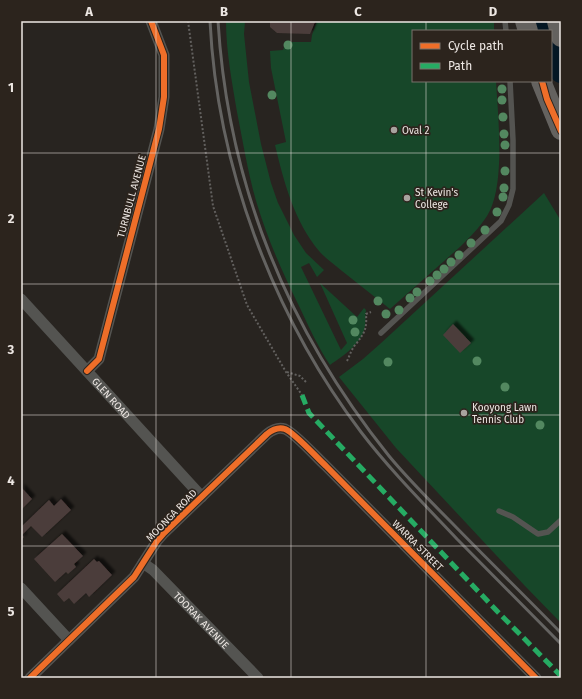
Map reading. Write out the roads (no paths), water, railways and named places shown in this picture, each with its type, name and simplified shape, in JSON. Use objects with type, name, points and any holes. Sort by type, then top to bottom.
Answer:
[{"type":"highway","points":[[557,21],[561,37]]},
{"type":"highway","points":[[542,82],[561,130]]},
{"type":"street","name":"TURNBULL AVENUE","points":[[88,371],[99,359],[159,129],[164,97],[164,55],[151,21]]},
{"type":"street","name":"GLEN ROAD","points":[[21,299],[202,497]]},
{"type":"street","name":"MOONGA ROAD","points":[[30,678],[126,585],[134,576],[157,541],[267,434],[276,429],[284,429]]},
{"type":"street","name":"WARRA STREET","points":[[284,429],[294,435],[326,466],[536,678]]},
{"type":"street","name":"TOORAK AVENUE","points":[[143,563],[153,570],[258,678]]},
{"type":"street","points":[[21,588],[69,640]]},
{"type":"lane","points":[[381,333],[501,221],[509,205],[512,189],[513,140],[510,82]]},
{"type":"lane","points":[[499,511],[514,517],[538,534],[548,532],[561,520]]},
{"type":"waterway","points":[[546,21],[549,30]]},
{"type":"waterway","points":[[552,42],[561,72]]},
{"type":"railway","points":[[210,21],[215,76],[224,130],[238,184],[255,237],[276,289],[301,339],[330,387],[361,432],[384,460],[457,539],[561,644]]},
{"type":"railway","points":[[218,21],[224,81],[235,140],[250,197],[269,252],[293,306],[321,358],[353,408],[396,465],[561,633]]},
{"type":"place","name":"Oval 2","points":[[394,130]]},
{"type":"place","name":"St Kevin's College","points":[[407,198]]},
{"type":"place","name":"Kooyong Lawn Tennis Club","points":[[464,413]]}]
